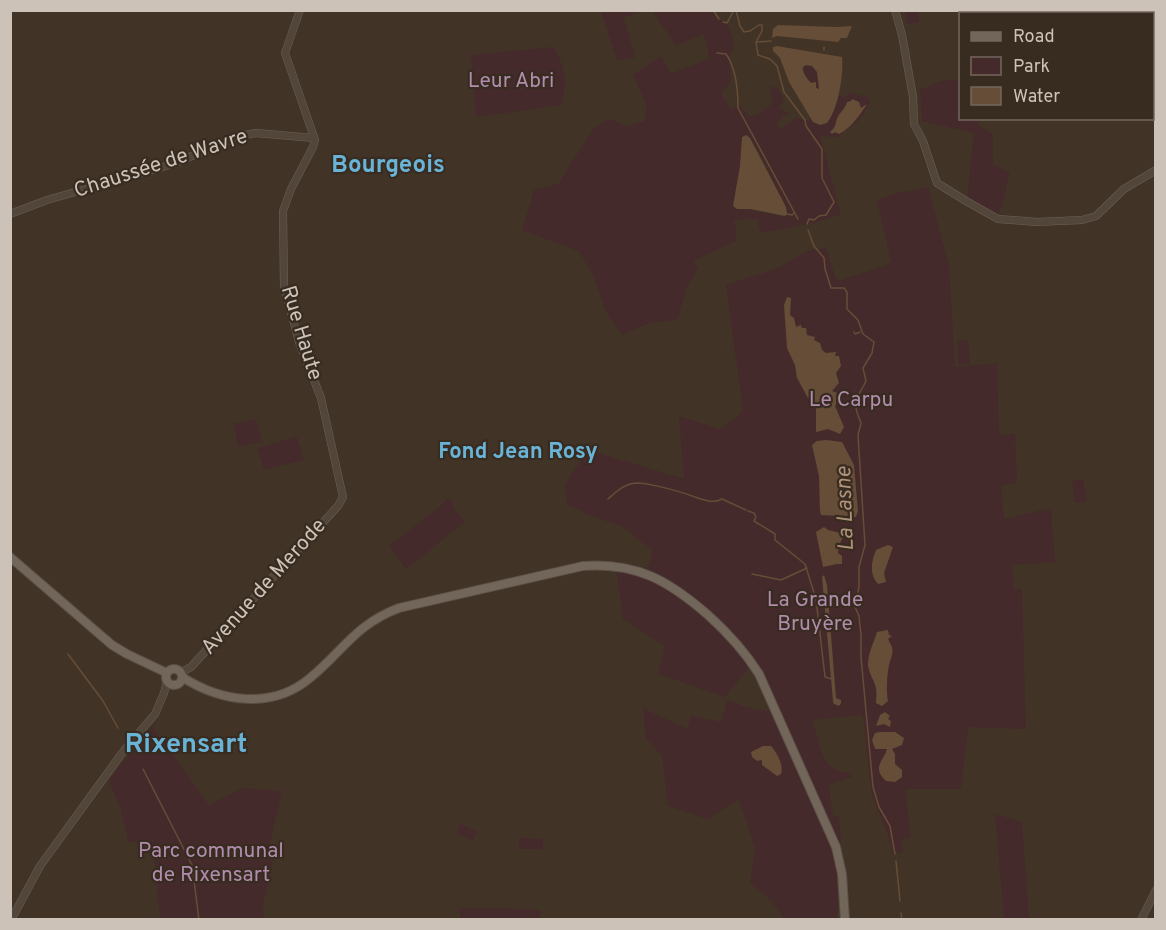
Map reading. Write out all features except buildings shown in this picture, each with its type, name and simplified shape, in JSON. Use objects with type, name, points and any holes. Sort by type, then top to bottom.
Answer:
[{"type":"main road","points":[[10,557],[112,645],[167,677],[176,685],[181,681],[181,675]]},
{"type":"main road","points":[[167,677],[172,670],[192,684],[232,698],[253,699],[277,696],[292,690],[311,677],[365,626],[399,608],[583,566],[611,566],[644,573],[675,588],[689,598],[732,636],[759,674],[836,847],[842,874],[842,920]]},
{"type":"street","points":[[300,10],[285,53],[314,138]]},
{"type":"street","points":[[895,10],[914,98],[914,124],[923,141],[937,183],[981,211],[998,219],[1037,222],[1092,218],[1124,189],[1155,170]]},
{"type":"street","name":"Chaussée de Wavre","points":[[10,214],[47,200],[173,164],[239,136],[256,133],[314,138]]},
{"type":"street","name":"Rue Haute","points":[[314,138],[313,147],[291,189],[283,211],[284,286],[299,342],[321,398],[343,497]]},
{"type":"street","name":"Avenue de Merode","points":[[181,675],[191,667],[338,506],[343,497]]},
{"type":"street","points":[[191,667],[189,677],[192,684]]},
{"type":"street","points":[[10,920],[40,866],[125,749],[154,714],[164,693],[167,677]]},
{"type":"street","points":[[1141,920],[1155,890]]},
{"type":"green space","points":[[601,11],[644,11],[624,17],[635,57],[617,60]]},
{"type":"green space","points":[[652,11],[715,11],[715,16],[727,23],[735,46],[729,56],[731,81],[721,94],[731,109],[739,105],[749,116],[760,113],[773,101],[771,86],[778,89],[784,101],[778,107],[791,114],[783,116],[778,122],[777,126],[780,130],[796,117],[813,122],[834,112],[838,94],[845,98],[848,93],[867,97],[870,103],[860,119],[837,138],[820,135],[841,214],[817,222],[761,233],[757,218],[733,221],[736,228],[736,241],[693,261],[698,268],[686,290],[678,319],[646,324],[622,335],[606,312],[594,277],[579,251],[522,230],[534,190],[558,184],[594,128],[609,119],[627,126],[644,121],[647,106],[633,75],[662,56],[670,74],[709,59],[704,34],[676,45]],"holes":[[[850,102],[857,102],[861,108],[866,105],[851,123],[842,129],[830,132]],[[748,135],[770,174],[785,216],[733,205],[736,197],[741,144],[743,136]]]},
{"type":"green space","points":[[905,11],[918,11],[919,22],[907,24]]},
{"type":"green space","name":"Leur Abri","points":[[554,47],[565,75],[565,89],[561,105],[476,117],[471,55]]},
{"type":"green space","points":[[812,66],[817,72],[819,89],[816,88],[816,82],[810,82],[805,75],[803,67]]},
{"type":"green space","points":[[959,80],[959,120],[979,120],[978,125],[993,134],[993,165],[1010,172],[998,215],[967,200],[974,133],[922,121],[920,90],[941,81]]},
{"type":"green space","name":"La Grande Bruyère","points":[[928,187],[949,266],[955,367],[997,363],[999,435],[1015,434],[1017,483],[1001,486],[1004,519],[1051,508],[1055,562],[1012,565],[1014,590],[1022,589],[1026,729],[968,727],[961,789],[905,789],[911,837],[901,839],[903,853],[893,854],[871,789],[863,715],[813,720],[820,747],[827,762],[833,768],[850,772],[852,777],[829,785],[833,817],[839,816],[841,842],[832,848],[839,879],[837,917],[836,920],[785,919],[770,900],[750,882],[755,849],[739,799],[708,819],[668,806],[662,756],[646,738],[643,708],[687,729],[692,715],[721,722],[727,700],[756,710],[774,709],[752,664],[725,697],[658,674],[665,646],[623,619],[615,561],[648,568],[653,550],[620,525],[593,517],[567,504],[565,485],[588,450],[684,479],[679,416],[720,429],[743,411],[726,285],[776,269],[807,251],[826,248],[837,281],[885,266],[891,261],[877,200],[893,194]]},
{"type":"green space","points":[[968,340],[970,363],[959,364],[957,341]]},
{"type":"green space","points":[[256,419],[262,442],[239,447],[233,424]]},
{"type":"green space","points":[[297,437],[304,460],[264,470],[257,448]]},
{"type":"green space","points":[[1083,479],[1087,501],[1075,503],[1072,481]]},
{"type":"green space","points":[[448,498],[453,503],[452,507],[465,522],[406,569],[389,546]]},
{"type":"green space","name":"Parc communal de Rixensart","points":[[152,726],[209,805],[242,788],[282,791],[268,851],[273,861],[263,904],[264,919],[160,919],[153,846],[128,841],[121,810],[109,780]]},
{"type":"green space","points":[[995,814],[1022,822],[1029,919],[1004,919]]},
{"type":"green space","points":[[460,824],[477,831],[473,840],[457,834]]},
{"type":"green space","points":[[519,838],[543,839],[543,849],[519,849]]},
{"type":"green space","points":[[460,908],[527,909],[527,914],[528,909],[541,910],[540,919],[460,919]]},
{"type":"water","points":[[778,25],[852,26],[847,38],[841,38],[838,42],[777,36],[772,38],[773,29]]},
{"type":"water","points":[[773,47],[842,57],[839,92],[834,110],[827,123],[820,125],[813,122],[789,82]],"holes":[[[806,65],[812,66],[817,72],[819,89],[816,88],[816,82],[811,83],[803,71]]]},
{"type":"water","points":[[852,99],[859,102],[861,108],[867,104],[847,129],[839,134],[835,132],[832,134],[830,132],[838,117],[847,102]]},
{"type":"water","points":[[746,135],[750,138],[786,207],[785,216],[751,209],[737,209],[733,206],[742,137]]},
{"type":"water","points":[[787,297],[791,298],[790,315],[794,318],[796,327],[801,325],[802,328],[806,328],[807,335],[815,337],[814,340],[820,343],[822,350],[826,353],[836,352],[835,356],[839,356],[841,366],[836,373],[839,383],[832,391],[840,394],[836,394],[835,406],[844,427],[840,434],[828,429],[816,432],[816,405],[808,398],[797,378],[795,365],[787,348],[784,305]]},
{"type":"water","points":[[817,441],[842,442],[854,465],[858,511],[856,517],[821,515],[819,476],[812,445]]},
{"type":"water","points":[[824,527],[845,534],[839,545],[838,553],[842,556],[842,564],[823,567],[816,532]]},
{"type":"water","points":[[888,545],[893,547],[884,573],[886,582],[878,584],[872,572],[873,559],[876,550]]},
{"type":"water","points":[[824,575],[827,585],[836,698],[841,700],[839,706],[833,701],[822,577]]},
{"type":"water","points":[[888,630],[889,635],[892,636],[888,639],[893,652],[887,678],[888,701],[882,706],[876,703],[876,688],[869,671],[868,661],[877,632]]},
{"type":"water","points":[[885,712],[890,716],[888,719],[891,721],[890,727],[884,724],[876,726],[880,715]]},
{"type":"water","points":[[895,732],[904,738],[902,745],[892,749],[895,754],[895,764],[902,770],[902,777],[895,782],[886,781],[879,772],[887,749],[875,749],[872,740],[875,733]]},
{"type":"water","points":[[763,746],[771,746],[776,752],[781,763],[781,774],[777,776],[762,765],[762,760],[757,761],[752,757],[751,752]]},
{"type":"waterway","name":"La Lasne","points":[[713,10],[719,19]]},
{"type":"waterway","name":"La Lasne","points":[[723,22],[727,23],[734,10]]},
{"type":"waterway","name":"La Lasne","points":[[736,10],[744,32],[762,25],[762,31],[756,42],[758,55],[770,59],[777,66],[784,92],[805,120],[806,126],[822,149],[822,178],[834,202],[826,215],[814,220],[809,219],[807,224]]},
{"type":"waterway","points":[[757,42],[771,41]]},
{"type":"waterway","points":[[717,53],[726,54],[732,66],[736,80],[738,108],[798,219]]},
{"type":"waterway","points":[[787,214],[794,213]]},
{"type":"waterway","name":"La Lasne","points":[[808,230],[814,246],[824,258],[831,288],[844,288],[847,292],[847,309],[858,320],[863,334],[874,342],[872,353],[863,368],[866,381],[856,401],[861,423],[858,435],[865,545],[859,567],[859,587],[855,607],[859,616],[861,635],[873,787],[879,807],[890,826],[895,854]]},
{"type":"waterway","points":[[854,332],[855,334],[860,332]]},
{"type":"waterway","name":"Le Carpu","points":[[608,499],[628,485],[642,483],[709,501],[722,499],[746,510]]},
{"type":"waterway","name":"Le Carpu","points":[[748,511],[754,513],[756,517],[754,521],[775,534],[775,540],[805,564],[816,599],[825,677],[832,679]]},
{"type":"waterway","points":[[752,574],[781,580],[807,568]]},
{"type":"waterway","points":[[68,654],[103,701],[118,728]]},
{"type":"waterway","points":[[143,769],[192,865],[199,920]]},
{"type":"waterway","name":"La Lasne","points":[[896,861],[900,901]]},
{"type":"waterway","name":"La Lasne","points":[[901,913],[902,920]]},
{"type":"district","name":"Bourgeois","points":[[388,166]]},
{"type":"district","name":"Fond Jean Rosy","points":[[518,452]]},
{"type":"district","name":"Rixensart","points":[[186,745]]}]
